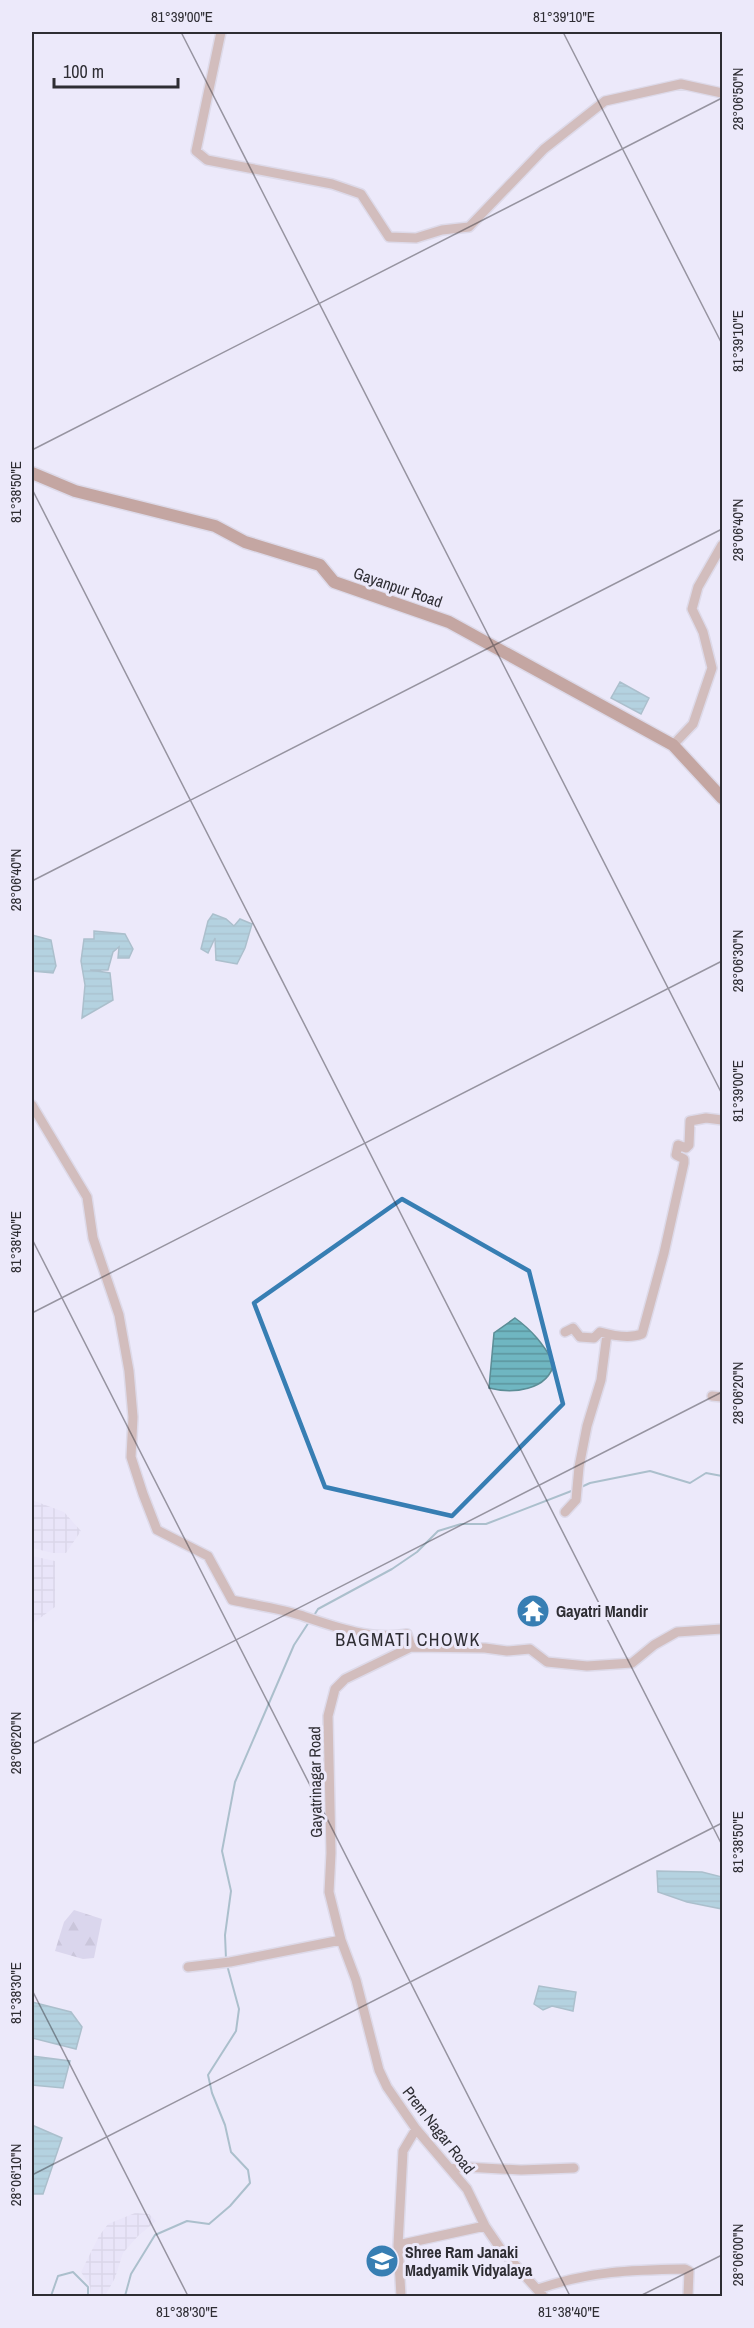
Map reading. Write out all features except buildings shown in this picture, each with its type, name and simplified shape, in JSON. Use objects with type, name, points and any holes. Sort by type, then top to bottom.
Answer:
[{"type":"street","points":[[221,32],[196,151],[207,160],[332,184],[361,194],[389,237],[416,238],[442,230],[469,226],[544,148],[605,101],[681,84],[723,93]]},
{"type":"street","name":"Gayanpur Road","points":[[32,473],[75,491],[215,526],[245,542],[320,565],[334,582],[449,622],[673,744],[723,798]]},
{"type":"street","points":[[673,744],[693,724],[712,668],[703,632],[692,609],[698,587],[723,545]]},
{"type":"street","points":[[32,1105],[87,1197],[93,1238],[119,1315],[129,1371],[133,1417],[131,1457],[142,1494],[157,1530],[208,1556],[232,1600],[347,1630],[394,1637],[407,1634],[411,1647]]},
{"type":"street","points":[[565,1332],[573,1328],[580,1337],[594,1338],[600,1332],[635,1336],[642,1334],[684,1163],[684,1159],[676,1155],[678,1145],[686,1148],[689,1145],[690,1120],[706,1118],[723,1120]]},
{"type":"street","points":[[565,1512],[576,1500],[579,1467],[587,1426],[601,1380],[607,1334]]},
{"type":"street","points":[[712,1396],[723,1396]]},
{"type":"street","name":"Gayatrinagar Road","points":[[329,1892],[331,1853],[328,1716],[335,1689],[345,1679],[411,1647],[507,1651],[530,1649],[547,1662],[587,1666],[632,1663],[654,1645],[677,1632],[723,1629]]},
{"type":"street","name":"Prem Nagar Road","points":[[329,1892],[341,1940],[356,1980],[379,2070],[398,2105],[467,2189],[485,2226],[500,2248],[541,2293]]},
{"type":"street","points":[[188,1967],[230,1962],[341,1940]]},
{"type":"street","points":[[401,2296],[398,2245],[403,2151],[416,2129]]},
{"type":"street","points":[[450,2169],[465,2167],[521,2170],[574,2168]]},
{"type":"street","points":[[398,2245],[485,2226]]},
{"type":"street","points":[[541,2293],[566,2279],[594,2273],[685,2269],[689,2271],[688,2296]]},
{"type":"highlighted area","points":[[402,1199],[529,1271],[563,1404],[452,1516],[325,1487],[254,1303]]},
{"type":"shaded area","points":[[32,1500],[64,1512],[81,1531],[66,1553],[53,1553],[32,1548]]},
{"type":"shaded area","points":[[32,1556],[55,1561],[55,1607],[32,1624]]},
{"type":"shaded area","points":[[135,2213],[149,2214],[156,2221],[123,2253],[115,2278],[105,2296],[91,2296],[90,2286],[81,2272],[99,2236],[108,2224]]},
{"type":"shaded area","name":"Shree Ram Janaki Madyamik Vidyalaya","points":[[394,2243],[394,2274],[370,2278],[369,2249]]},
{"type":"green space","points":[[74,1910],[102,1919],[94,1958],[83,1959],[55,1951],[64,1922]]},
{"type":"water","points":[[620,682],[649,698],[641,714],[611,698]]},
{"type":"water","points":[[213,914],[226,919],[234,926],[240,919],[252,924],[245,948],[237,964],[216,960],[215,938],[208,953],[201,949],[208,921]]},
{"type":"water","points":[[94,931],[125,934],[133,949],[129,958],[118,958],[119,947],[113,952],[108,970],[90,970],[110,973],[113,1000],[82,1018],[85,985],[81,961],[84,939],[94,939]]},
{"type":"water","points":[[32,935],[51,940],[56,966],[53,973],[32,971]]},
{"type":"water","points":[[515,1318],[537,1338],[554,1363],[545,1380],[537,1385],[508,1391],[489,1388],[494,1333]]},
{"type":"water","points":[[657,1871],[702,1872],[722,1877],[722,1909],[687,1902],[658,1892]]},
{"type":"water","points":[[539,1986],[576,1992],[573,2011],[552,2006],[543,2010],[534,2004]]},
{"type":"water","points":[[32,2002],[71,2012],[82,2027],[76,2049],[32,2038]]},
{"type":"water","points":[[32,2056],[70,2061],[63,2088],[32,2085]]},
{"type":"water","points":[[32,2125],[62,2138],[43,2194],[32,2194]]},
{"type":"waterway","points":[[579,1488],[590,1483],[650,1471],[690,1483],[706,1473],[722,1476]]},
{"type":"waterway","points":[[313,1617],[318,1609],[392,1569],[417,1552],[438,1531],[461,1524],[486,1524],[574,1490]]},
{"type":"waterway","points":[[226,1959],[225,1935],[231,1891],[222,1851],[235,1782],[294,1645],[309,1622]]},
{"type":"waterway","points":[[125,2296],[131,2274],[155,2235],[187,2221],[209,2224],[230,2206],[250,2183],[248,2170],[231,2152],[225,2125],[212,2093],[208,2075],[236,2031],[239,2009],[227,1965]]},
{"type":"waterway","points":[[51,2296],[58,2276],[73,2272],[88,2287],[88,2296]]},
{"type":"place","name":"Gayatri Mandir","points":[[533,1611]]},
{"type":"place","name":"Shree Ram Janaki Madyamik Vidyalaya","points":[[382,2261]]},
{"type":"district","name":"BAGMATI CHOWK","points":[[408,1639]]}]
